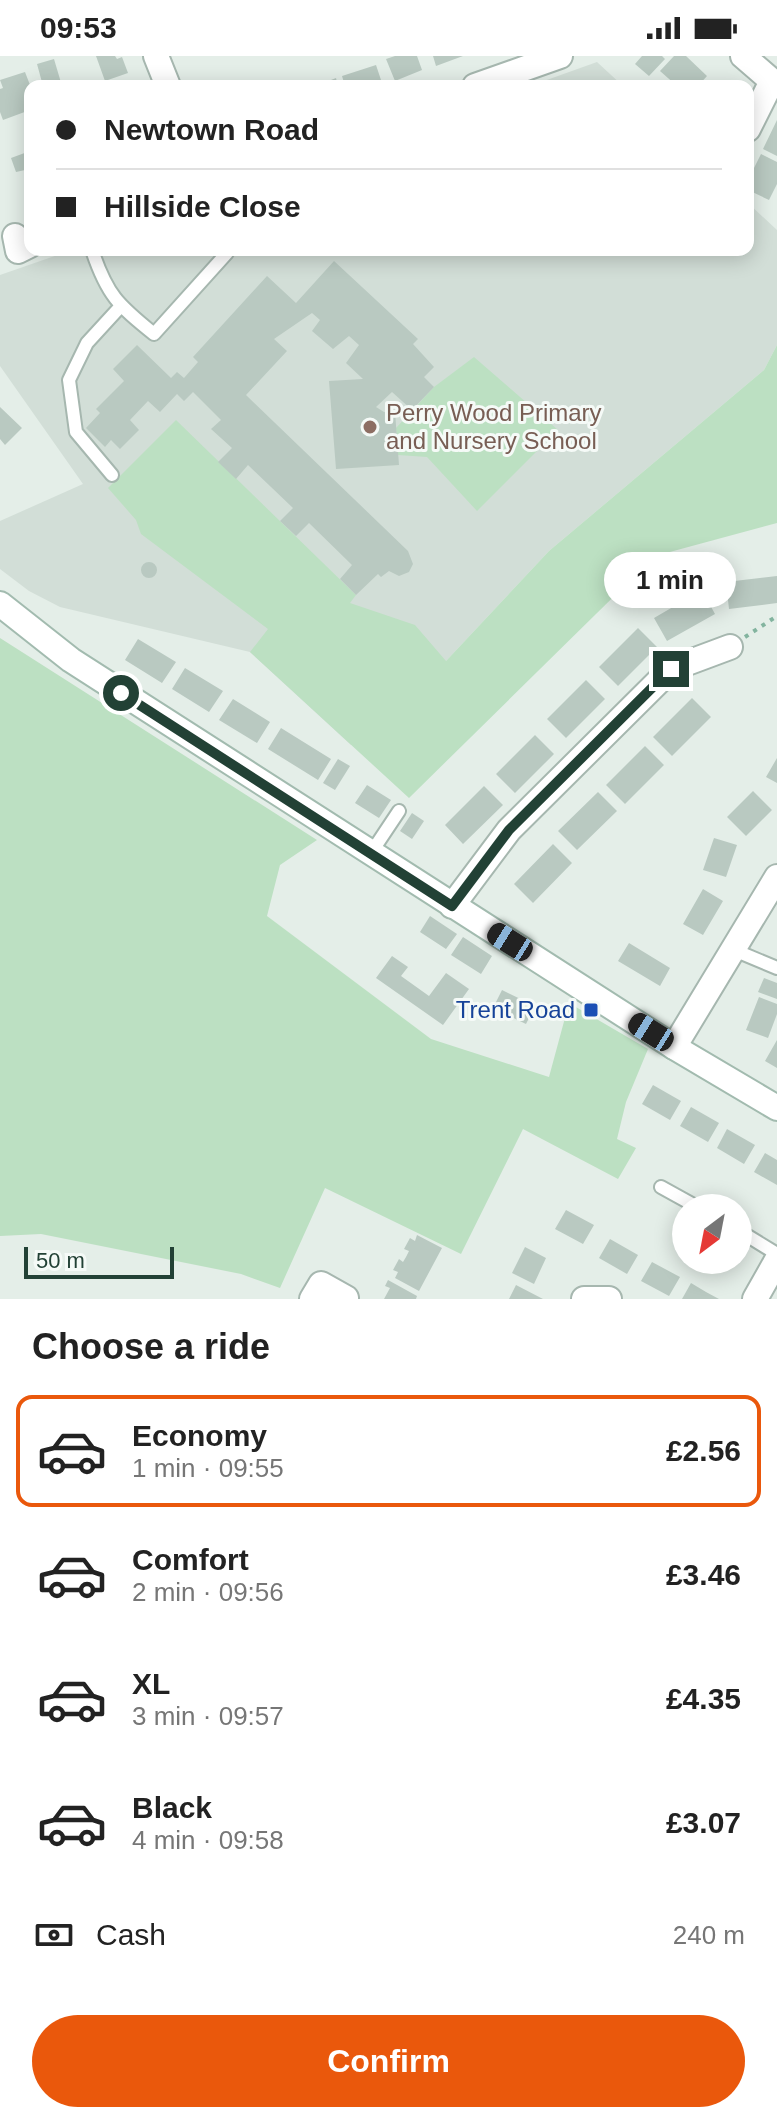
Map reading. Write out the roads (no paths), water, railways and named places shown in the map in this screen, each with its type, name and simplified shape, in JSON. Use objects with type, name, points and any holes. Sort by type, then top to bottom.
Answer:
[{"type":"main road","points":[[156,56],[166,80]]},
{"type":"main road","points":[[492,80],[560,56]]},
{"type":"main road","points":[[743,56],[772,81],[754,117]]},
{"type":"main road","points":[[0,604],[71,660],[674,1047],[777,1108]]},
{"type":"main road","points":[[452,906],[509,830],[671,669],[730,647]]},
{"type":"main road","points":[[674,1047],[777,877]]},
{"type":"main road","points":[[755,1299],[777,1260]]},
{"type":"main road","points":[[312,1285],[346,1298]]},
{"type":"main road","points":[[584,1299],[609,1299]]},
{"type":"lane","points":[[94,256],[108,292],[120,307],[154,334],[224,256]]},
{"type":"lane","points":[[112,475],[76,432],[69,380],[87,343],[120,307]]},
{"type":"lane","points":[[371,853],[399,811]]},
{"type":"lane","points":[[734,950],[777,968]]},
{"type":"lane","points":[[661,1187],[674,1194]]},
{"type":"lane","points":[[752,1239],[777,1254]]},
{"type":"place","name":"Perry Wood Primary and Nursery School","points":[[370,427]]},
{"type":"place","name":"Trent Road","points":[[591,1010]]}]
